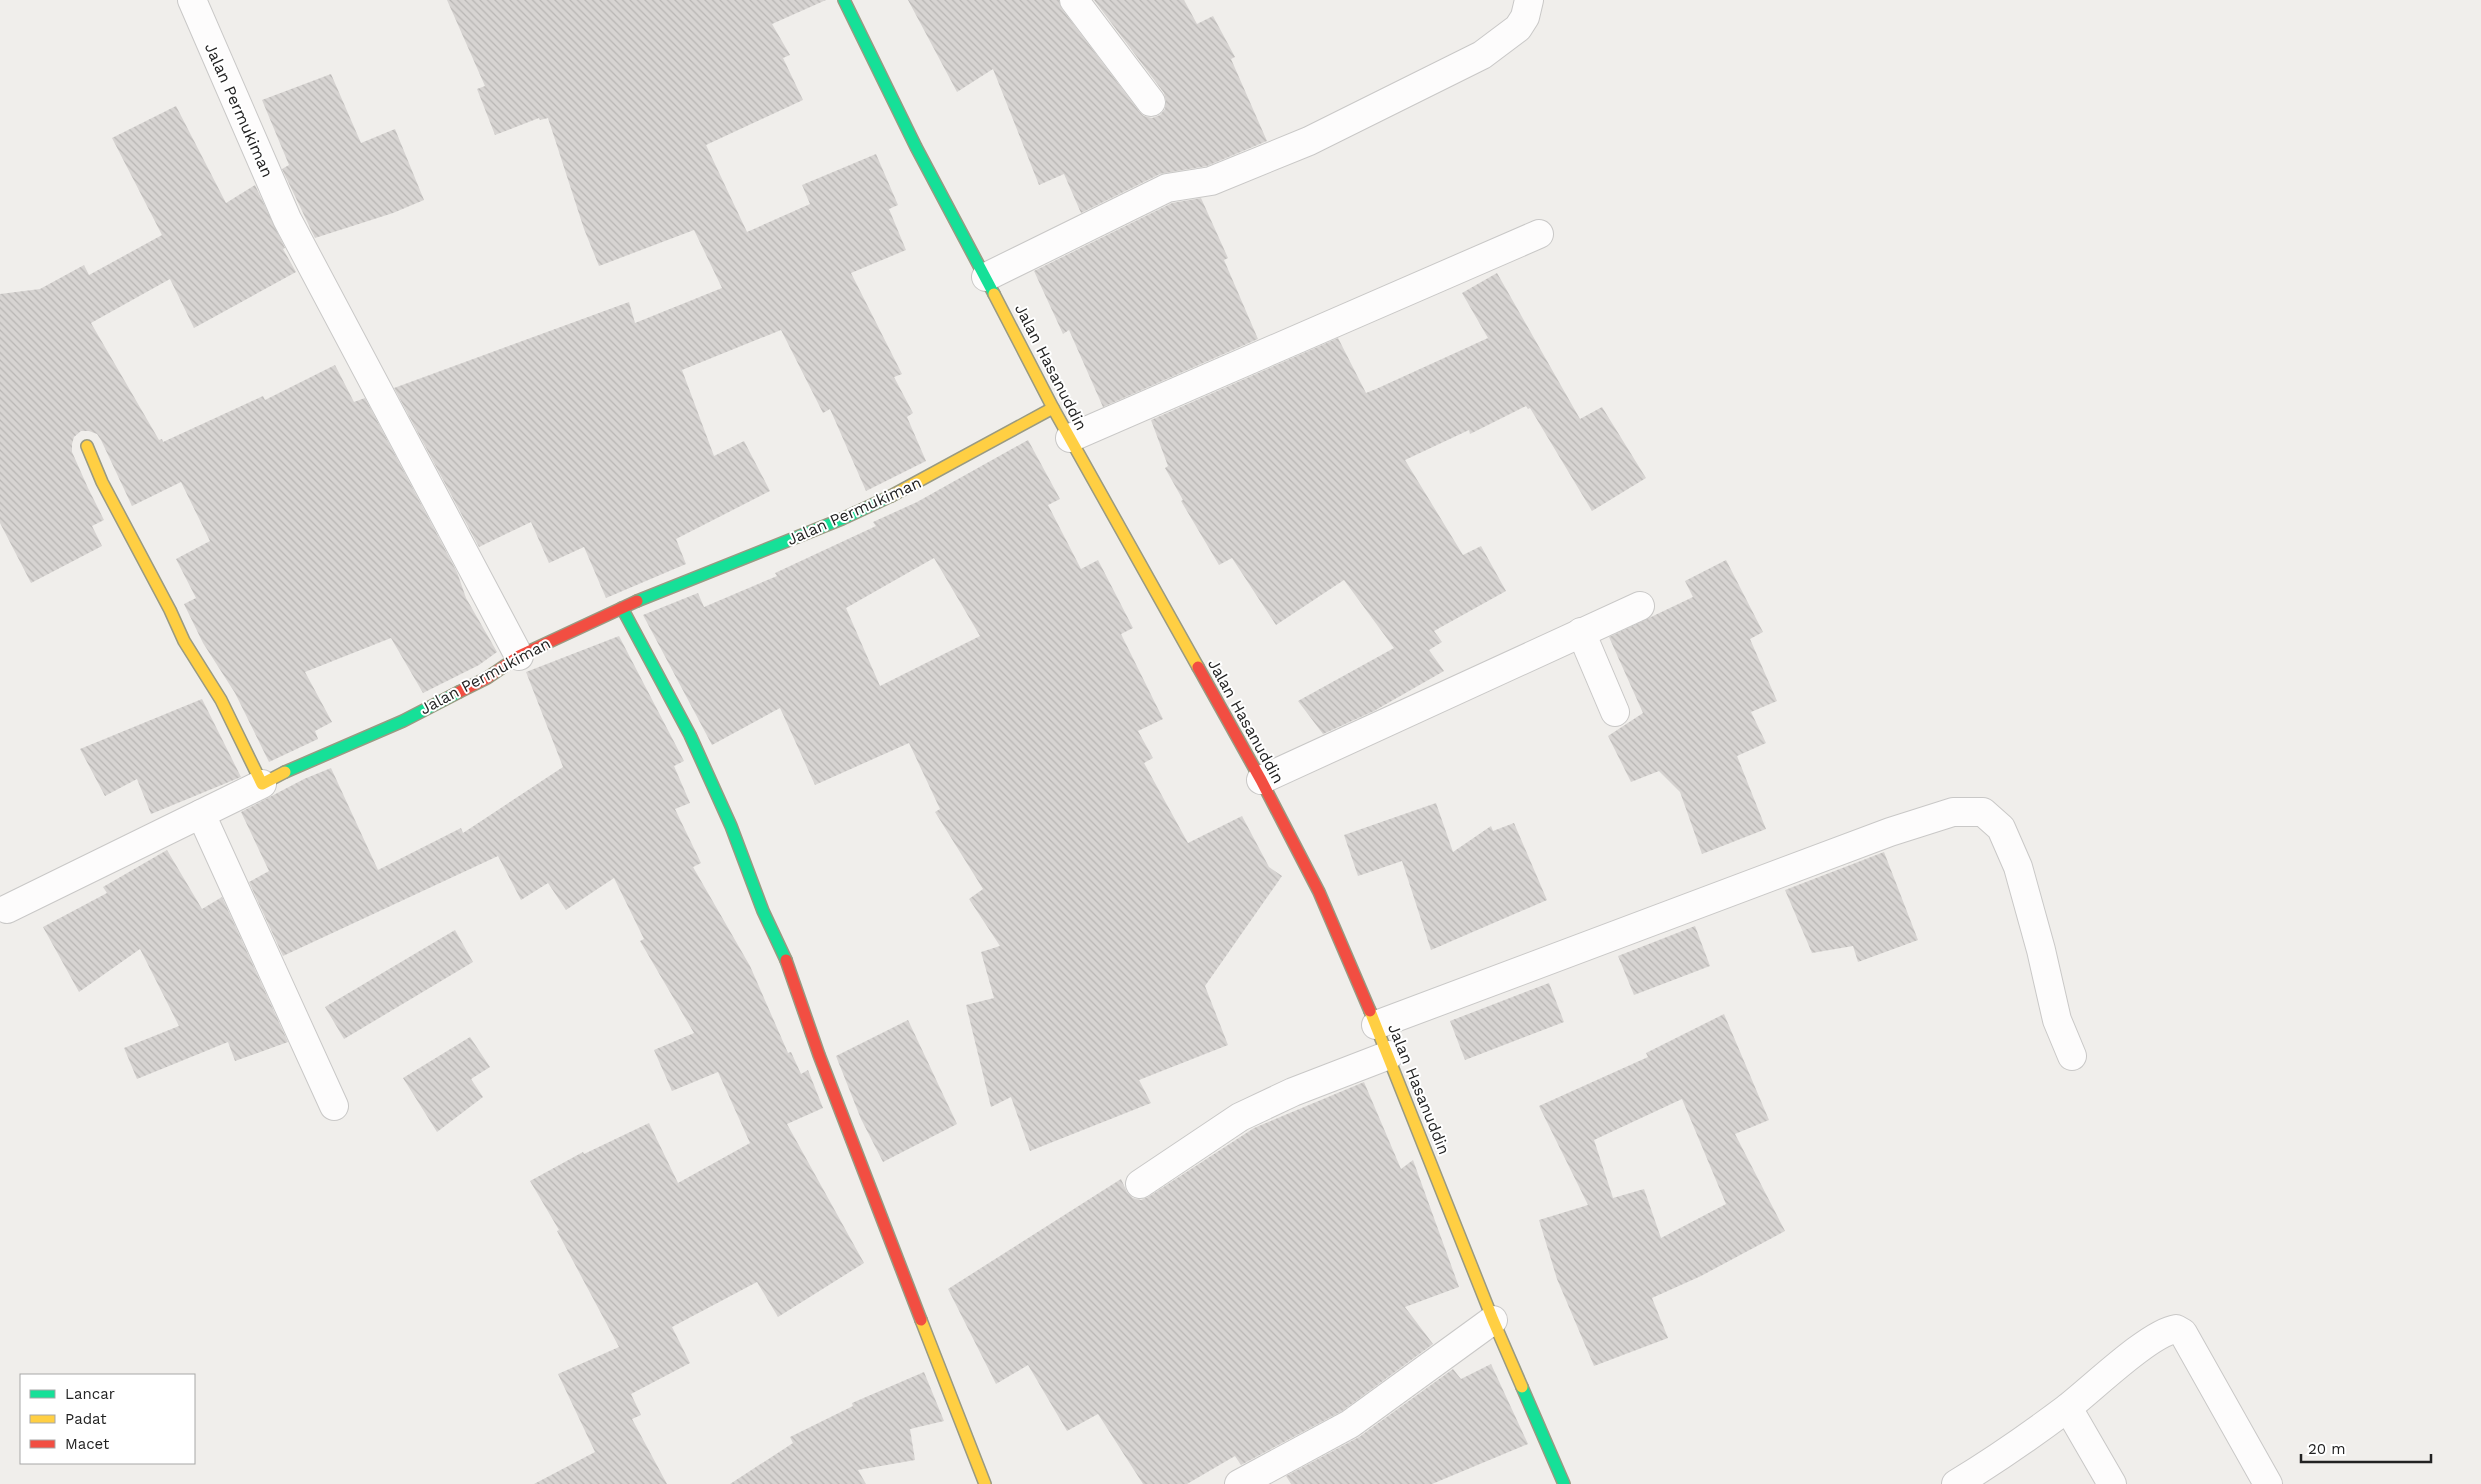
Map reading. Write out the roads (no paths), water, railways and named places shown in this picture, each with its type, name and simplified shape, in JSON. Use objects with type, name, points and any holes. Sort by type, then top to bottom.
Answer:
[{"type":"street","name":"Jalan Permukiman","points":[[192,0],[287,219],[519,656]]},
{"type":"street","name":"Jalan Hasanuddin","points":[[844,0],[916,147],[1029,359],[1052,408],[1260,780],[1319,892],[1389,1055],[1493,1320],[1564,1484]]},
{"type":"street","points":[[1074,0],[1151,102]]},
{"type":"street","points":[[986,277],[1167,188],[1211,181],[1309,141],[1482,56],[1518,28],[1525,16],[1529,0]]},
{"type":"street","points":[[1070,438],[1538,234]]},
{"type":"street","name":"Jalan Permukiman","points":[[262,784],[297,765],[403,721],[487,678],[519,656],[659,590],[842,519],[976,452],[1052,408]]},
{"type":"street","points":[[7,909],[262,784],[220,700],[184,641],[170,610],[102,482],[87,446]]},
{"type":"street","points":[[1260,780],[1640,606]]},
{"type":"street","points":[[622,608],[690,734],[731,826],[763,911],[791,970],[825,1072],[985,1484]]},
{"type":"street","points":[[1581,632],[1615,712]]},
{"type":"street","points":[[1376,1025],[1890,832],[1953,812],[1982,812],[2001,828],[2018,867],[2041,950],[2057,1020],[2072,1056]]},
{"type":"street","points":[[201,814],[334,1106]]},
{"type":"street","points":[[1140,1184],[1240,1117],[1293,1092],[1389,1055]]},
{"type":"street","points":[[1240,1484],[1350,1424],[1493,1320]]},
{"type":"street","points":[[1956,1484],[2005,1455],[2068,1408],[2157,1335],[2176,1329],[2183,1333],[2268,1484]]},
{"type":"street","points":[[2068,1408],[2112,1484]]}]
